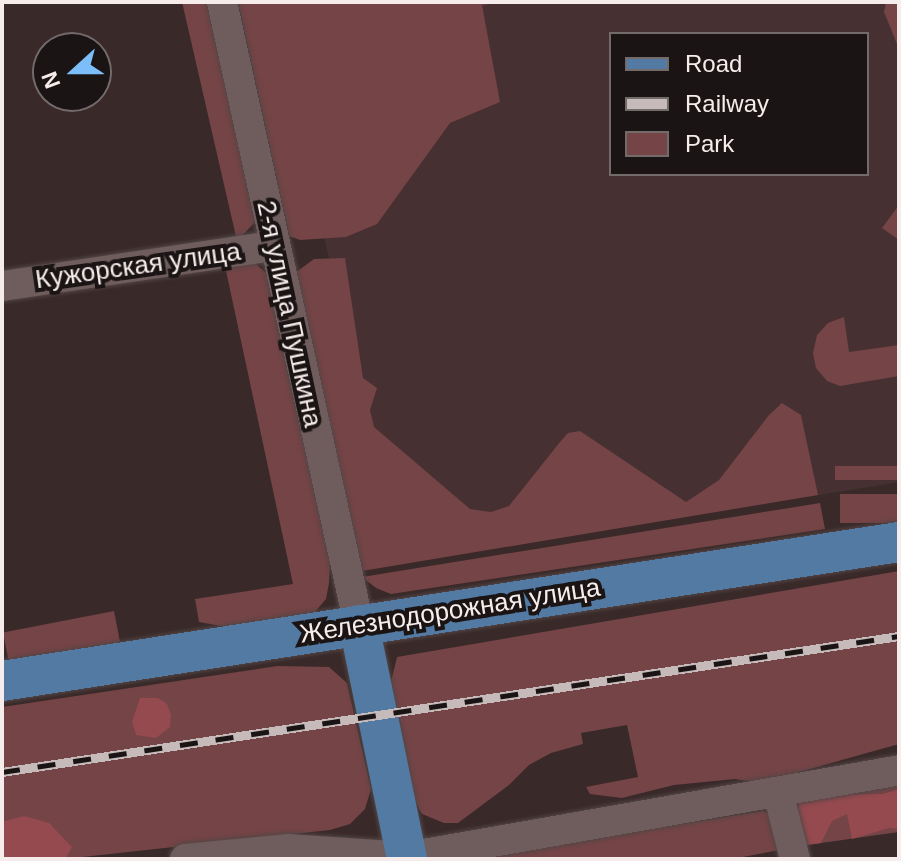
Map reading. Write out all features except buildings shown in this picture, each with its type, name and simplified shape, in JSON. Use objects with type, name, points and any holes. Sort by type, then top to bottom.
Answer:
[{"type":"main road","name":"Железнодорожная улица","points":[[2,681],[899,542]]},
{"type":"main road","points":[[359,625],[407,858]]},
{"type":"street","name":"2-я улица Пушкина","points":[[222,2],[359,625]]},
{"type":"street","name":"Кужорская улица","points":[[2,286],[274,246]]},
{"type":"street","points":[[185,859],[289,849],[407,858],[899,770]]},
{"type":"street","points":[[778,792],[795,859]]},
{"type":"shaded area","points":[[272,2],[899,2],[899,482],[397,564]]},
{"type":"shaded area","points":[[140,698],[158,698],[167,704],[171,715],[170,727],[156,738],[136,735],[132,722]]},
{"type":"shaded area","points":[[899,789],[899,829],[889,828],[852,839],[847,814],[832,821],[821,843],[800,846],[798,803],[813,795],[883,794]]},
{"type":"shaded area","points":[[24,816],[49,823],[72,847],[66,858],[2,859],[2,822]]},
{"type":"green space","points":[[182,2],[209,2],[257,220],[237,241]]},
{"type":"green space","points":[[238,2],[502,2],[482,5],[500,102],[450,123],[377,224],[346,237],[300,240],[289,236]]},
{"type":"green space","points":[[886,2],[899,2],[899,49],[884,12]]},
{"type":"green space","points":[[899,205],[899,240],[882,228]]},
{"type":"green space","points":[[345,258],[363,378],[377,388],[370,410],[374,427],[470,509],[491,512],[509,506],[568,433],[580,431],[686,502],[719,480],[769,415],[782,403],[801,415],[818,495],[362,571],[295,273],[314,259]]},
{"type":"green space","points":[[255,263],[268,275],[330,563],[329,583],[326,599],[315,612],[232,628],[199,622],[195,599],[293,584],[225,266]]},
{"type":"green space","points":[[844,317],[849,352],[899,345],[899,376],[840,386],[827,381],[816,368],[813,353],[817,335],[828,323]]},
{"type":"green space","points":[[835,466],[899,466],[899,480],[835,480]]},
{"type":"green space","points":[[840,494],[899,494],[899,523],[840,523]]},
{"type":"green space","points":[[820,503],[825,529],[391,594],[376,588],[362,577]]},
{"type":"green space","points":[[899,571],[899,744],[760,783],[735,779],[674,785],[622,798],[590,794],[586,787],[638,777],[627,725],[581,733],[583,744],[551,753],[529,765],[509,785],[458,823],[444,823],[422,814],[409,790],[390,686],[397,657]]},
{"type":"green space","points":[[114,611],[120,642],[9,664],[3,633]]},
{"type":"green space","points":[[277,666],[329,667],[347,683],[371,789],[365,809],[350,824],[330,830],[64,859],[2,859],[2,707]]},
{"type":"green space","points":[[899,782],[899,832],[800,846],[798,803]]},
{"type":"green space","points":[[763,811],[773,815],[785,849],[732,859],[462,859]]},
{"type":"railway","points":[[2,772],[899,636]]}]
